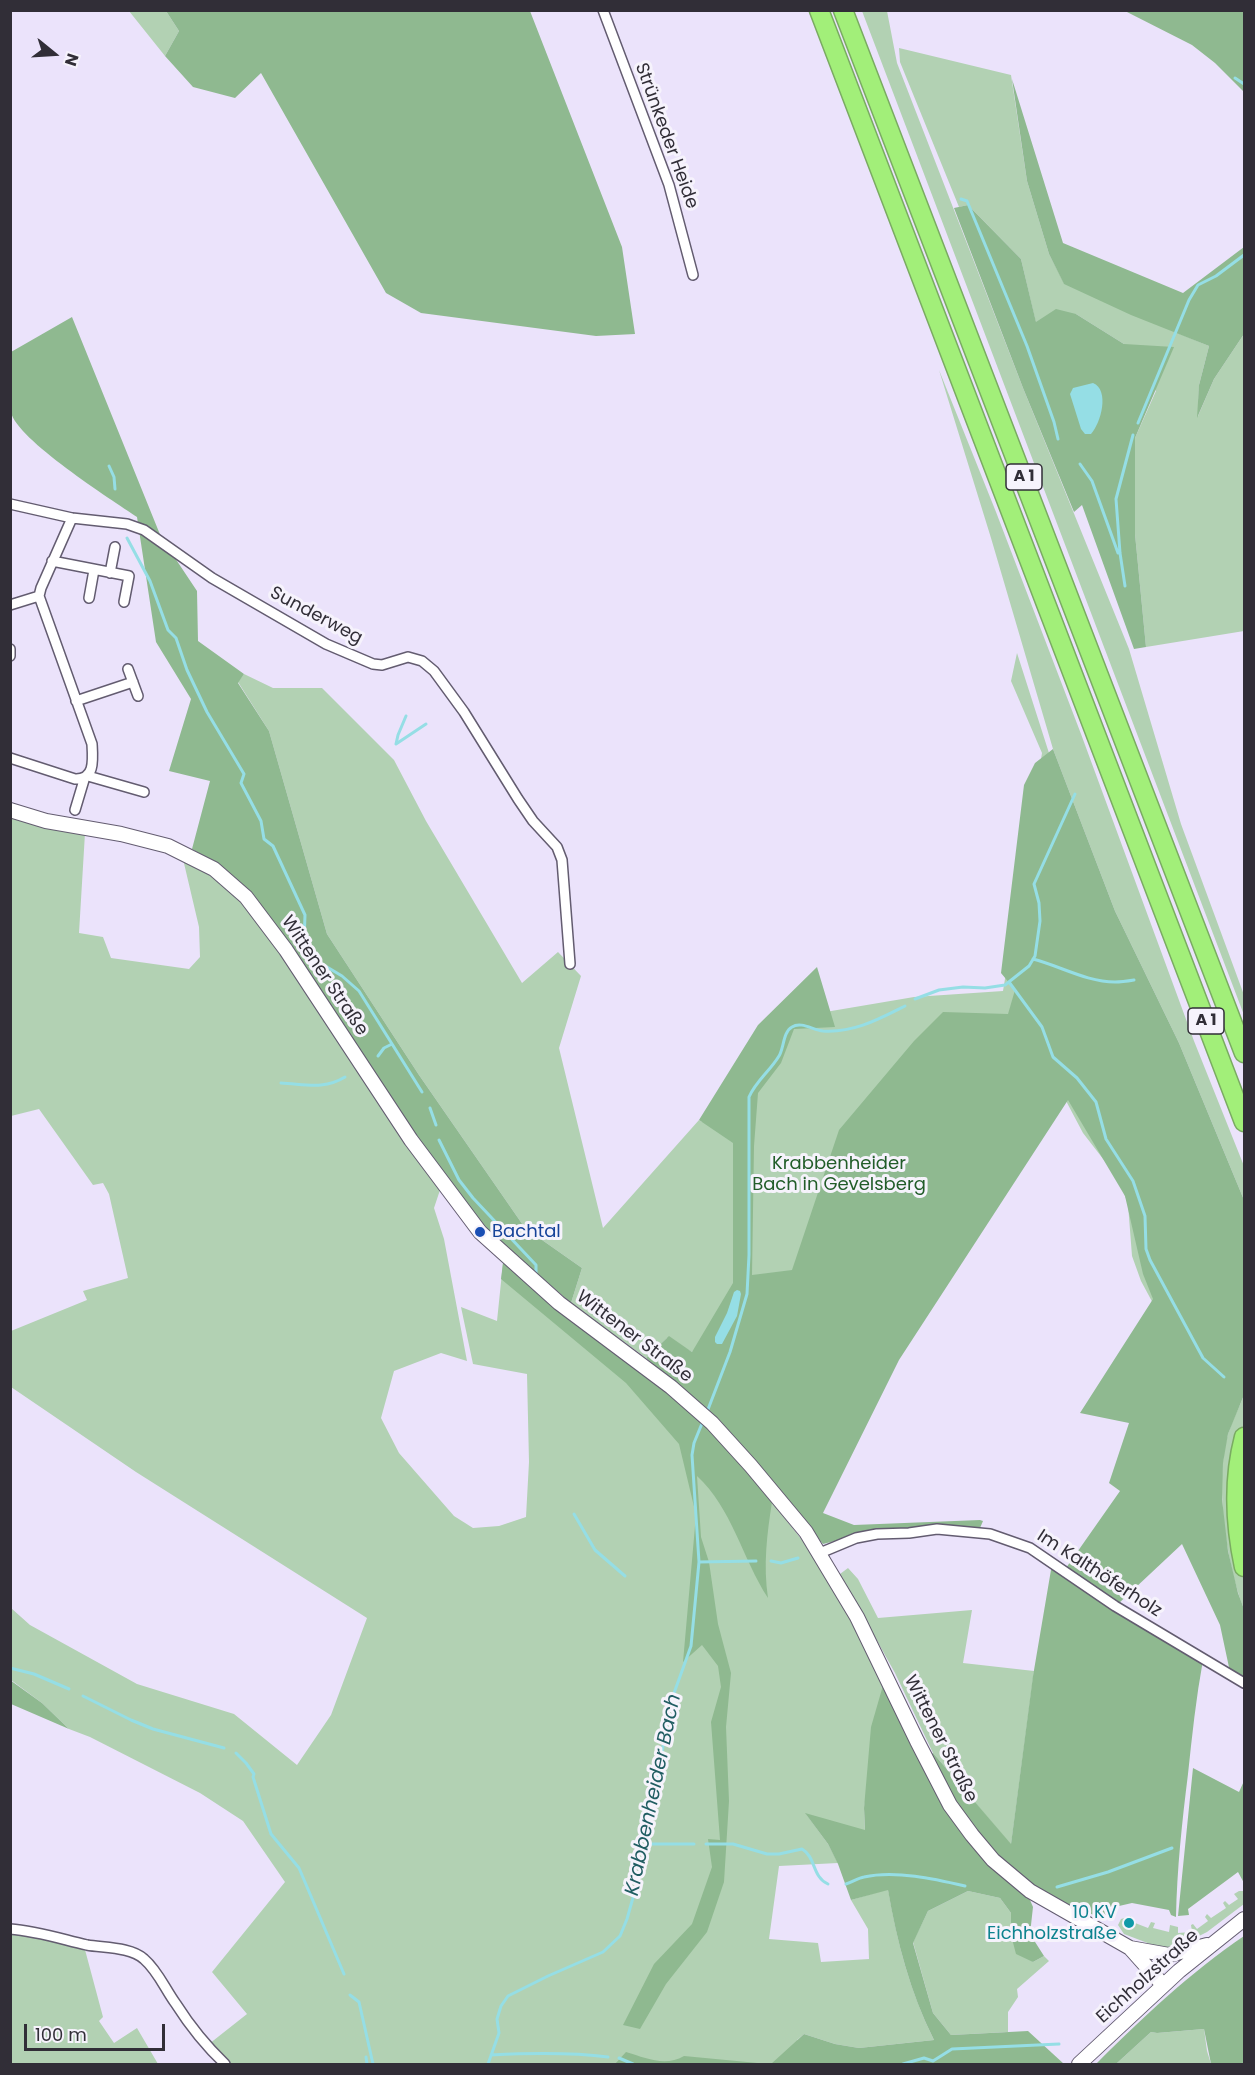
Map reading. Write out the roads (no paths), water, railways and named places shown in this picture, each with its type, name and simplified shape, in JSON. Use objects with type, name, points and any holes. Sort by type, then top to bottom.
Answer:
[{"type":"highway","name":"A 1","points":[[819,10],[1245,1122]]},
{"type":"highway","name":"A 1","points":[[843,10],[1245,1053]]},
{"type":"highway","points":[[1245,1437],[1237,1472],[1238,1524],[1245,1567]]},
{"type":"highway","points":[[1238,1503],[1245,1484]]},
{"type":"main road","name":"Wittener Straße","points":[[10,810],[168,846],[214,869],[246,897],[276,936],[411,1140],[480,1232],[559,1303],[671,1387],[712,1423],[786,1507],[820,1553],[873,1646],[917,1742],[951,1805],[993,1860],[1030,1891],[1130,1948],[1164,1985]]},
{"type":"main road","name":"Eichholzstraße","points":[[1079,2064],[1164,1985],[1245,1919]]},
{"type":"main road","points":[[1130,1948],[1168,1955],[1212,1944]]},
{"type":"street","name":"Strünkeder Heide","points":[[603,10],[669,184],[693,275]]},
{"type":"street","name":"Sunderweg","points":[[10,504],[72,518],[127,524],[144,530],[220,583],[326,644],[363,660],[382,665],[408,657],[422,661],[434,671],[464,712],[533,821],[557,847],[562,860],[570,964]]},
{"type":"street","points":[[72,518],[39,596],[92,744],[93,755],[75,810]]},
{"type":"street","points":[[110,573],[115,547]]},
{"type":"street","points":[[52,561],[129,576],[124,602]]},
{"type":"street","points":[[89,598],[94,570]]},
{"type":"street","points":[[10,605],[39,596]]},
{"type":"street","points":[[10,649],[10,656]]},
{"type":"street","points":[[128,669],[138,696]]},
{"type":"street","points":[[76,701],[133,682]]},
{"type":"street","points":[[10,758],[75,779],[86,778],[144,792]]},
{"type":"street","name":"Im Kalthöferholz","points":[[820,1553],[856,1538],[877,1534],[937,1529],[971,1531],[998,1536],[1030,1548],[1115,1606],[1245,1683]]},
{"type":"street","points":[[10,1929],[35,1932],[133,1953],[143,1958],[155,1970],[175,2003],[207,2047],[225,2064]]},
{"type":"waterway","points":[[1235,78],[1244,84]]},
{"type":"waterway","points":[[961,199],[967,201],[1027,346],[1058,439]]},
{"type":"waterway","name":"Krabbenheider Bach","points":[[1138,423],[1189,300],[1198,285],[1216,276],[1244,255]]},
{"type":"waterway","name":"Krabbenheider Bach","points":[[1125,586],[1116,499],[1133,435]]},
{"type":"waterway","points":[[1080,464],[1092,481],[1118,553]]},
{"type":"waterway","points":[[109,466],[114,477],[115,489]]},
{"type":"waterway","points":[[127,538],[150,581],[168,630],[176,638],[187,670],[207,712],[244,774],[241,783],[261,821],[264,839],[273,846],[305,915],[304,942],[317,961],[342,976],[359,991],[422,1092]]},
{"type":"waterway","points":[[396,744],[406,716]]},
{"type":"waterway","points":[[396,744],[426,724]]},
{"type":"waterway","name":"Krabbenheider Bach","points":[[915,999],[939,990],[1005,985],[1029,966],[1035,956],[1040,921],[1039,903],[1034,884],[1075,794]]},
{"type":"waterway","points":[[1033,959],[1084,977],[1115,982],[1134,980]]},
{"type":"waterway","points":[[1009,982],[1042,1027],[1053,1057],[1077,1078],[1096,1102],[1106,1139],[1133,1181],[1145,1216],[1146,1249],[1150,1260],[1203,1358],[1224,1377]]},
{"type":"waterway","name":"Krabbenheider Bach","points":[[707,1412],[730,1352],[747,1294],[749,1097],[781,1053],[787,1033],[792,1027],[799,1025],[823,1031],[845,1030],[866,1024],[905,1006]]},
{"type":"waterway","points":[[378,1056],[384,1048],[392,1044]]},
{"type":"waterway","points":[[281,1083],[322,1085],[345,1077]]},
{"type":"waterway","points":[[430,1108],[436,1125]]},
{"type":"waterway","points":[[439,1140],[459,1180],[536,1265],[536,1273]]},
{"type":"waterway","name":"Krabbenheider Bach","points":[[488,2064],[499,2033],[497,2019],[501,2006],[508,1996],[603,1952],[620,1936],[627,1919],[648,1844],[669,1707],[691,1646],[699,1562],[692,1455],[703,1421]]},
{"type":"waterway","points":[[574,1514],[595,1550],[625,1576]]},
{"type":"waterway","points":[[771,1561],[781,1563],[798,1558]]},
{"type":"waterway","points":[[699,1562],[756,1561]]},
{"type":"waterway","points":[[10,1668],[34,1674],[69,1689]]},
{"type":"waterway","points":[[83,1696],[153,1729],[224,1748]]},
{"type":"waterway","points":[[236,1753],[254,1774],[271,1834],[299,1868],[344,1974]]},
{"type":"waterway","points":[[648,1844],[694,1844]]},
{"type":"waterway","points":[[706,1844],[733,1844],[767,1854],[802,1849],[810,1857],[819,1877],[828,1884]]},
{"type":"waterway","points":[[1057,1887],[1108,1872],[1172,1848]]},
{"type":"waterway","points":[[846,1884],[864,1877],[889,1874],[928,1878],[965,1886]]},
{"type":"waterway","points":[[350,1995],[359,2002],[373,2064]]},
{"type":"waterway","points":[[903,2064],[924,2058],[933,2061],[952,2049],[1059,2044]]},
{"type":"waterway","points":[[491,2055],[550,2053],[608,2057]]},
{"type":"waterway","points":[[366,2057],[367,2064]]},
{"type":"waterway","points":[[619,2058],[633,2064]]},
{"type":"place","name":"Bachtal","points":[[480,1232]]},
{"type":"place","name":"10 KV Eichholzstraße","points":[[1129,1923]]},
{"type":"park label","name":"Krabbenheider Bach in Gevelsberg","points":[[839,1174]]}]
